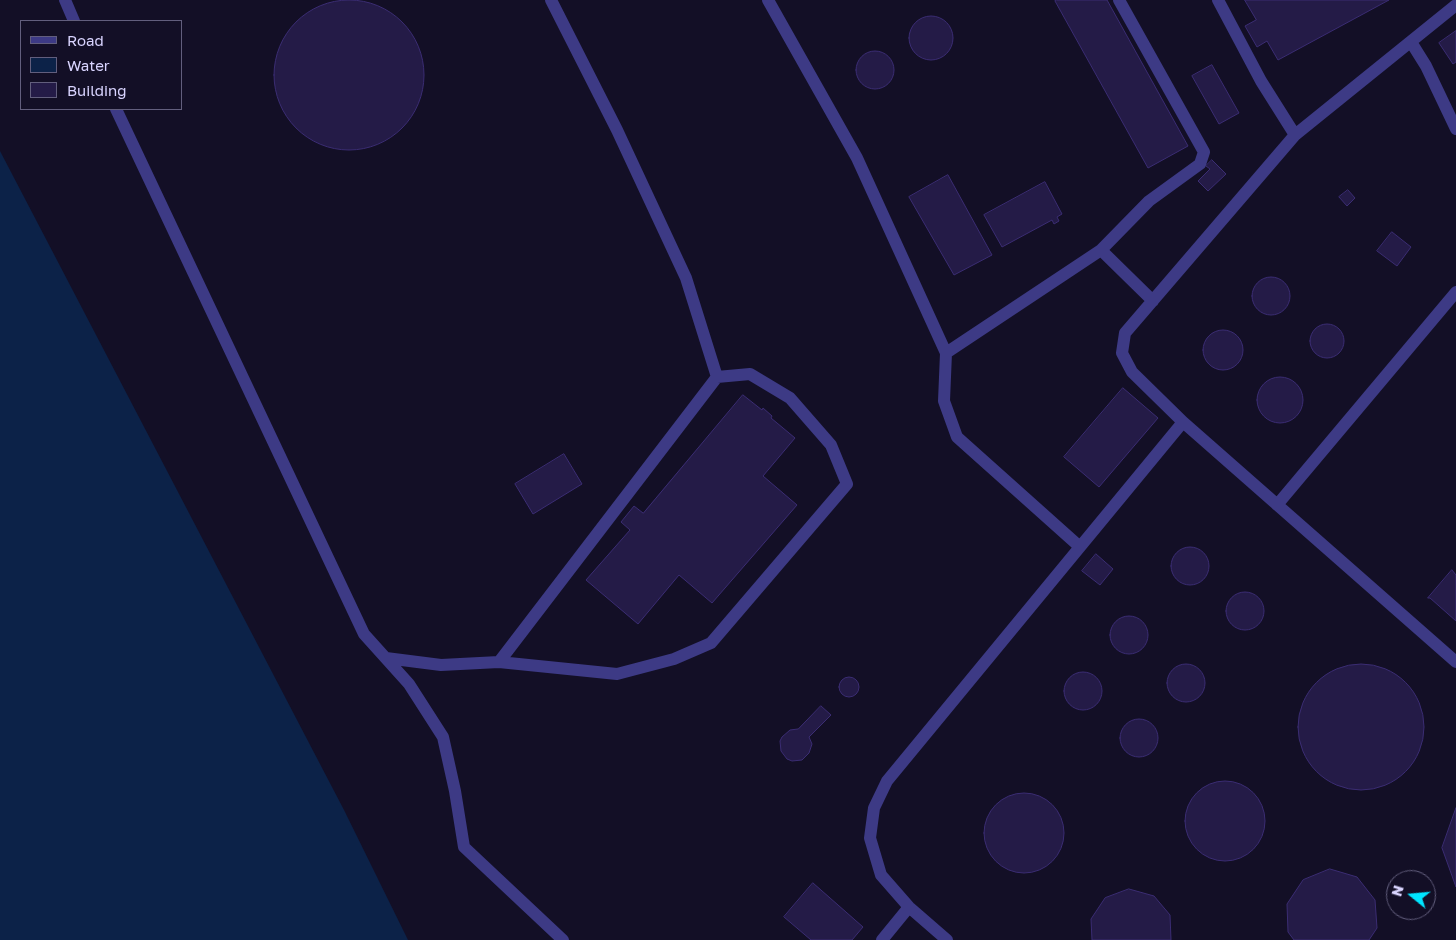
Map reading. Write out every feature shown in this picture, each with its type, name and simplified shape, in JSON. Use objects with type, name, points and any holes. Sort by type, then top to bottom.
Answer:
[{"type":"lane","points":[[65,0],[74,20]]},
{"type":"lane","points":[[551,0],[617,130],[686,278],[717,377]]},
{"type":"lane","points":[[768,0],[858,158],[946,354],[944,401],[958,437],[1080,547]]},
{"type":"lane","points":[[946,354],[1101,250],[1149,201],[1200,164],[1204,152],[1118,0]]},
{"type":"lane","points":[[1218,0],[1261,81],[1295,135]]},
{"type":"lane","points":[[1450,5],[1411,42],[1295,135],[1125,332],[1122,353],[1132,372],[1183,422],[1456,662]]},
{"type":"lane","points":[[1411,42],[1426,66],[1456,129]]},
{"type":"lane","points":[[116,110],[364,634],[409,684],[443,737],[455,791],[464,847],[563,940]]},
{"type":"lane","points":[[1101,250],[1152,301]]},
{"type":"lane","points":[[1277,505],[1456,292]]},
{"type":"lane","points":[[386,658],[441,665],[499,662],[617,674],[674,659],[711,643],[847,484],[831,445],[790,398],[750,374],[717,377],[499,662]]},
{"type":"lane","points":[[947,940],[909,907],[881,875],[870,838],[874,808],[887,781],[1183,422]]},
{"type":"lane","points":[[882,940],[909,907]]},
{"type":"water","points":[[0,151],[344,810],[408,940],[0,940]]},
{"type":"building","points":[[349,0],[364,1],[378,6],[391,12],[402,22],[412,33],[418,46],[423,60],[423,90],[418,104],[412,117],[402,128],[391,138],[378,144],[364,149],[349,150],[334,149],[320,144],[307,138],[296,128],[286,117],[280,104],[275,90],[274,75],[275,60],[280,46],[286,33],[296,22],[307,12],[320,6],[334,1]]},
{"type":"building","points":[[1107,0],[1188,146],[1148,168],[1055,1]]},
{"type":"building","points":[[1245,0],[1389,0],[1278,60],[1267,41],[1257,47],[1245,26],[1256,20]]},
{"type":"building","points":[[935,16],[947,22],[952,29],[952,47],[947,54],[940,59],[927,60],[919,57],[912,50],[909,34],[912,26],[919,19]]},
{"type":"building","points":[[1456,31],[1456,62],[1453,64],[1439,43]]},
{"type":"building","points":[[875,51],[888,57],[894,70],[888,83],[875,89],[862,83],[856,70],[862,57]]},
{"type":"building","points":[[1212,65],[1239,113],[1219,124],[1192,76]]},
{"type":"building","points":[[1212,160],[1226,174],[1208,191],[1198,181],[1210,169],[1206,166]]},
{"type":"building","points":[[948,175],[992,255],[954,275],[909,197]]},
{"type":"building","points":[[1045,182],[1062,214],[1057,217],[1059,221],[1054,224],[1052,220],[1002,247],[984,215]]},
{"type":"building","points":[[1348,190],[1355,198],[1347,206],[1339,197]]},
{"type":"building","points":[[1392,232],[1411,247],[1397,266],[1377,251]]},
{"type":"building","points":[[1271,277],[1285,282],[1290,296],[1285,310],[1271,315],[1257,310],[1252,296],[1257,282]]},
{"type":"building","points":[[1327,324],[1334,325],[1339,329],[1343,334],[1343,348],[1339,353],[1334,357],[1327,358],[1320,357],[1315,353],[1311,348],[1310,341],[1311,334],[1315,329],[1320,325]]},
{"type":"building","points":[[1223,330],[1237,336],[1243,350],[1237,364],[1223,370],[1209,364],[1203,350],[1209,336]]},
{"type":"building","points":[[1280,377],[1293,381],[1299,387],[1303,400],[1299,413],[1293,419],[1280,423],[1267,419],[1261,413],[1257,400],[1261,387],[1267,381]]},
{"type":"building","points":[[1123,388],[1158,418],[1099,487],[1064,457]]},
{"type":"building","points":[[743,395],[762,410],[763,408],[772,416],[771,418],[795,438],[763,476],[797,505],[712,603],[679,575],[638,624],[586,580],[630,530],[621,522],[634,506],[643,513]]},
{"type":"building","points":[[564,454],[582,484],[533,514],[515,484]]},
{"type":"building","points":[[1190,547],[1197,548],[1203,553],[1208,559],[1208,573],[1203,579],[1197,584],[1190,585],[1183,584],[1177,579],[1172,573],[1171,566],[1172,559],[1177,553],[1183,548]]},
{"type":"building","points":[[1096,554],[1113,569],[1100,585],[1082,571]]},
{"type":"building","points":[[1452,570],[1456,575],[1456,621],[1428,598]]},
{"type":"building","points":[[1245,592],[1259,597],[1264,611],[1259,625],[1245,630],[1231,625],[1226,611],[1231,597]]},
{"type":"building","points":[[1129,616],[1143,621],[1148,635],[1143,649],[1129,654],[1115,649],[1110,635],[1115,621]]},
{"type":"building","points":[[1186,664],[1193,665],[1199,670],[1204,676],[1204,690],[1199,696],[1193,701],[1186,702],[1179,701],[1173,696],[1168,690],[1167,683],[1168,676],[1173,670],[1179,665]]},
{"type":"building","points":[[1361,664],[1385,669],[1396,674],[1406,682],[1414,692],[1419,703],[1424,727],[1419,751],[1414,762],[1406,772],[1396,780],[1385,785],[1361,790],[1337,785],[1326,780],[1316,772],[1308,762],[1303,751],[1298,727],[1303,703],[1308,692],[1316,682],[1326,674],[1337,669]]},
{"type":"building","points":[[1083,672],[1097,677],[1102,691],[1097,705],[1083,710],[1069,705],[1064,691],[1069,677]]},
{"type":"building","points":[[849,677],[856,680],[859,687],[856,694],[849,697],[842,694],[839,687],[842,680]]},
{"type":"building","points":[[821,706],[831,715],[809,737],[812,744],[809,753],[802,760],[792,761],[787,759],[781,751],[780,741],[782,737],[790,730],[798,729]]},
{"type":"building","points":[[1139,719],[1153,724],[1158,738],[1153,752],[1139,757],[1125,752],[1120,738],[1125,724]]},
{"type":"building","points":[[1225,781],[1240,784],[1253,793],[1262,806],[1265,821],[1262,836],[1253,849],[1240,858],[1225,861],[1210,858],[1197,849],[1188,836],[1185,821],[1188,806],[1197,793],[1210,784]]},
{"type":"building","points":[[1024,793],[1039,796],[1052,805],[1061,818],[1064,833],[1061,848],[1052,861],[1039,870],[1024,873],[1009,870],[996,861],[987,848],[984,833],[987,818],[996,805],[1009,796]]},
{"type":"building","points":[[1456,808],[1456,887],[1442,848]]},
{"type":"building","points":[[1330,869],[1357,877],[1375,900],[1377,928],[1369,940],[1294,940],[1288,932],[1287,904],[1303,880]]},
{"type":"building","points":[[813,883],[863,927],[852,940],[811,940],[784,917]]},
{"type":"building","points":[[1129,889],[1154,896],[1170,915],[1171,940],[1092,940],[1091,919],[1105,898]]}]
